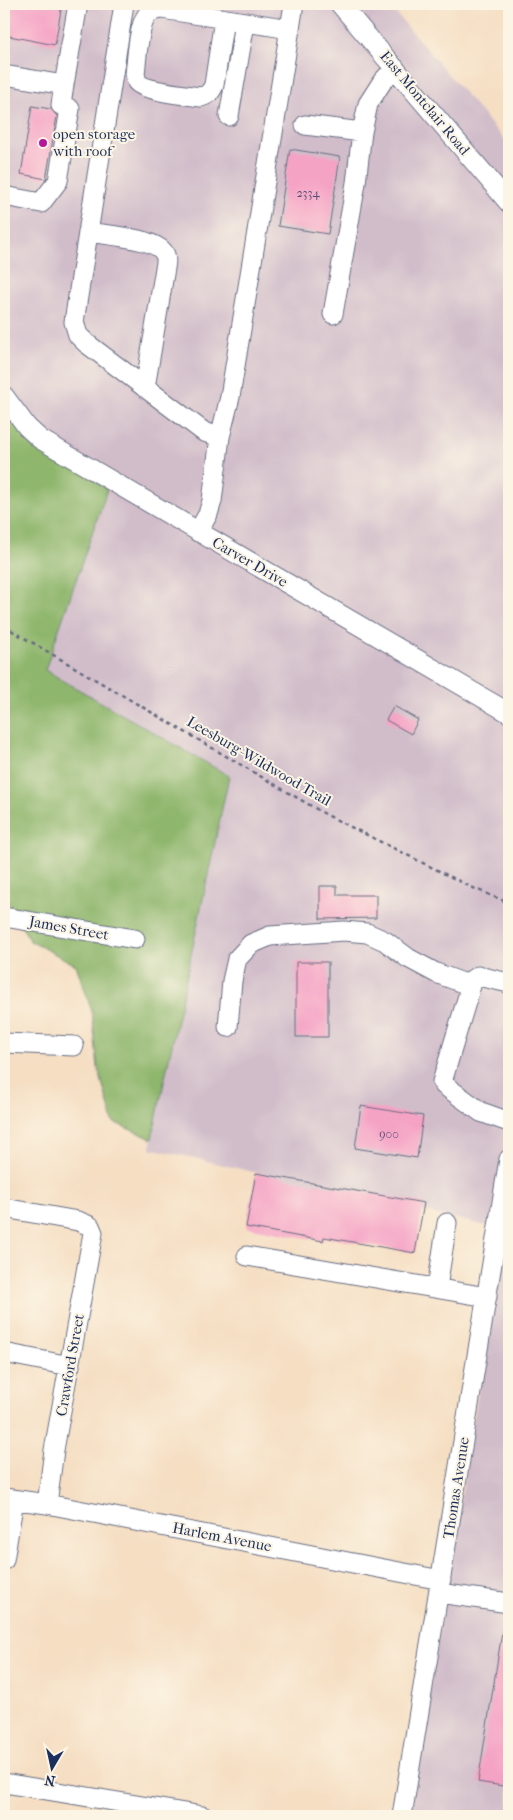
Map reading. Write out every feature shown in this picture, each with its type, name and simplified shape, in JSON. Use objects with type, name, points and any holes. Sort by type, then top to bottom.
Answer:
[{"type":"street","points":[[4,196],[41,203],[58,182],[70,108],[60,105],[78,4]]},
{"type":"street","points":[[124,4],[74,322],[78,335],[86,343],[204,432],[220,437]]},
{"type":"street","points":[[198,532],[212,502],[220,437],[230,397],[294,4]]},
{"type":"street","name":"East Montclair Road","points":[[340,4],[509,203]]},
{"type":"street","points":[[224,19],[214,85],[212,91],[207,96],[201,97],[152,89],[142,86],[136,81],[135,74],[143,24],[148,14],[154,10],[162,9],[290,29]]},
{"type":"street","points":[[229,116],[245,22]]},
{"type":"street","points":[[333,314],[368,104],[382,82],[395,68]]},
{"type":"street","points":[[4,75],[64,85]]},
{"type":"street","points":[[305,124],[362,132]]},
{"type":"street","points":[[88,232],[147,242],[158,246],[164,252],[166,259],[165,268],[144,388]]},
{"type":"street","name":"Carver Drive","points":[[4,396],[27,427],[40,439],[509,713]]},
{"type":"street","name":"James Street","points":[[4,917],[135,939]]},
{"type":"street","points":[[228,1027],[232,981],[237,959],[251,944],[270,936],[344,931],[366,933],[385,941],[408,958],[429,969],[471,986]]},
{"type":"street","points":[[509,983],[478,976],[473,980],[442,1082],[481,1112],[509,1122]]},
{"type":"street","points":[[4,1043],[74,1046]]},
{"type":"street","name":"Thomas Avenue","points":[[402,1816],[487,1296],[504,1228],[509,1159]]},
{"type":"street","name":"Crawford Street","points":[[4,1208],[78,1220],[90,1226],[93,1233],[54,1450],[47,1504]]},
{"type":"street","points":[[437,1288],[447,1223]]},
{"type":"street","points":[[247,1256],[487,1296]]},
{"type":"street","points":[[4,1353],[70,1366]]},
{"type":"street","points":[[4,1560],[9,1499]]},
{"type":"street","name":"Harlem Avenue","points":[[9,1499],[47,1504],[440,1586],[509,1603]]},
{"type":"street","points":[[4,1783],[203,1816]]},
{"type":"path","name":"Leesburg-Wildwood Trail","points":[[4,626],[325,814],[471,887],[509,903]]},
{"type":"shaded area","points":[[4,4],[388,4],[509,145],[509,1115],[491,1227],[150,1148],[229,776],[44,670],[106,490],[26,422],[4,383]]},
{"type":"shaded area","points":[[509,1202],[509,1816],[409,1816]]},
{"type":"green space","points":[[4,383],[26,422],[107,490],[45,670],[229,776],[152,1139],[113,1122],[98,1068],[92,1012],[76,965],[30,941],[4,895]]},
{"type":"building","points":[[4,4],[62,4],[55,45],[4,35]]},
{"type":"building","name":"open storage with roof","points":[[32,106],[51,109],[57,116],[46,179],[21,174]]},
{"type":"building","points":[[290,149],[340,157],[328,234],[278,226]]},
{"type":"building","points":[[394,706],[418,720],[411,734],[386,720]]},
{"type":"building","points":[[320,886],[337,886],[337,895],[376,895],[376,918],[320,919]]},
{"type":"building","points":[[296,962],[328,962],[328,1037],[296,1037]]},
{"type":"building","points":[[361,1106],[423,1116],[417,1158],[355,1148]]},
{"type":"building","points":[[256,1173],[424,1203],[415,1253],[324,1237],[323,1241],[246,1227]]},
{"type":"building","points":[[503,1626],[509,1626],[509,1787],[478,1782]]},
{"type":"place","name":"open storage with roof","points":[[43,143]]}]
